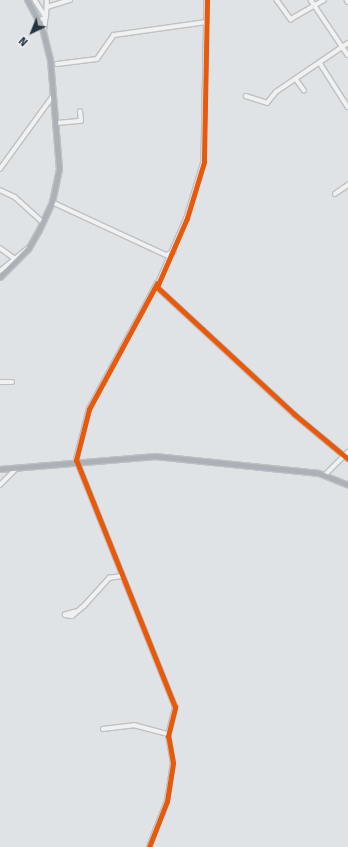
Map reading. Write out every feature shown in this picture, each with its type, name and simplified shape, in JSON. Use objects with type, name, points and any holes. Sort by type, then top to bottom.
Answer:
[{"type":"street","points":[[0,277],[28,249],[44,222],[52,202],[59,159],[54,95],[44,35],[27,0]]},
{"type":"street","points":[[35,0],[46,17]]},
{"type":"street","points":[[44,35],[47,0]]},
{"type":"street","points":[[47,6],[70,0]]},
{"type":"street","points":[[149,847],[167,799],[173,763],[168,734],[175,707],[121,576],[76,460],[89,409],[169,262],[204,162],[207,0]]},
{"type":"street","points":[[277,0],[292,19],[324,0]]},
{"type":"street","points":[[311,0],[348,55]]},
{"type":"street","points":[[39,22],[46,17]]},
{"type":"street","points":[[57,64],[97,59],[114,35],[206,22]]},
{"type":"street","points":[[246,96],[267,103],[296,79],[348,43]]},
{"type":"street","points":[[320,63],[348,107]]},
{"type":"street","points":[[296,79],[304,90]]},
{"type":"street","points":[[0,169],[54,95]]},
{"type":"street","points":[[57,123],[81,121],[80,112]]},
{"type":"street","points":[[335,194],[348,185]]},
{"type":"street","points":[[0,190],[15,197],[44,222]]},
{"type":"street","points":[[52,202],[166,255],[169,262]]},
{"type":"street","points":[[0,248],[14,258]]},
{"type":"street","points":[[0,271],[14,258],[28,249]]},
{"type":"street","points":[[166,255],[173,252]]},
{"type":"street","points":[[157,283],[162,293],[346,457]]},
{"type":"street","points":[[0,382],[12,382]]},
{"type":"street","points":[[326,474],[346,457],[348,452]]},
{"type":"street","points":[[0,469],[76,460],[155,456],[326,474],[348,485]]},
{"type":"street","points":[[0,485],[17,468]]},
{"type":"street","points":[[76,612],[109,578],[121,576]]},
{"type":"street","points":[[103,729],[134,725],[168,734]]},
{"type":"cycle path","points":[[207,0],[204,162],[187,218],[157,287],[294,414],[348,459]]},
{"type":"cycle path","points":[[149,847],[167,801],[173,763],[168,736],[175,707],[76,460],[89,409],[157,283]]}]
